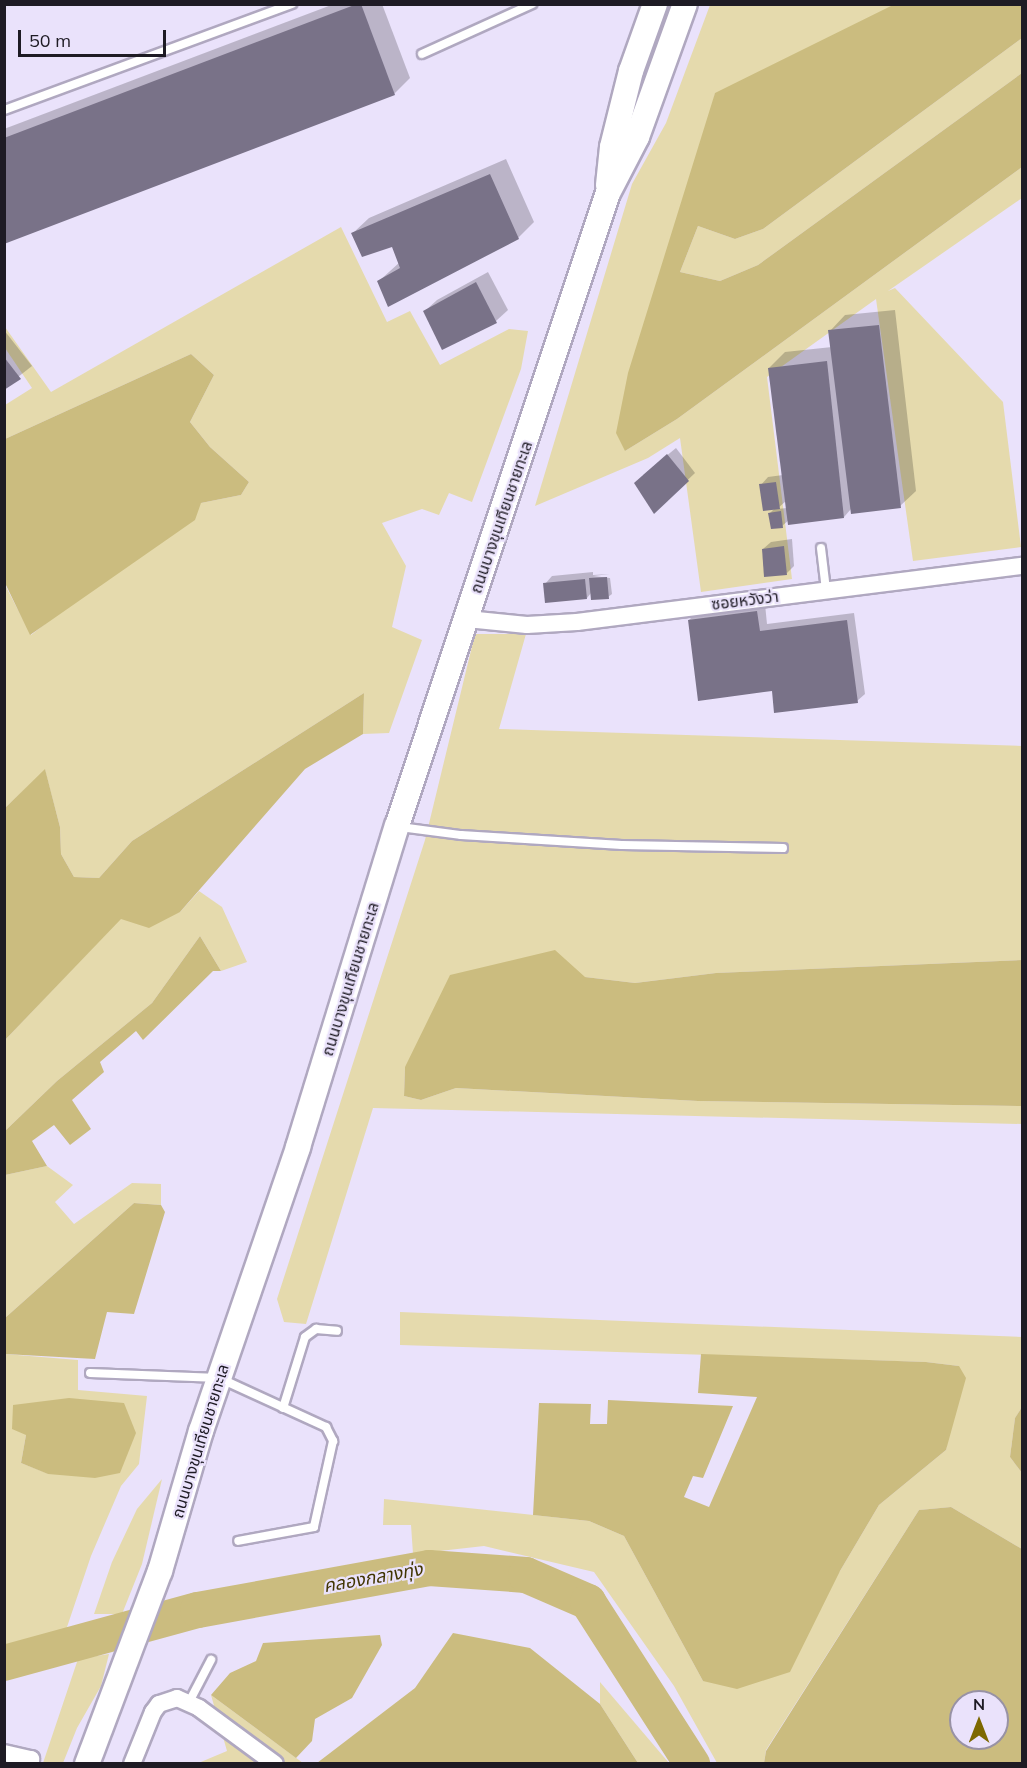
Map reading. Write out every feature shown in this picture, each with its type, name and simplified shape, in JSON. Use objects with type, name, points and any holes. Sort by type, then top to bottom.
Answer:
[{"type":"main road","name":"ถนนบางขุนเทียนชายทะเล","points":[[608,193],[614,138],[631,71],[655,4]]},
{"type":"main road","name":"ถนนบางขุนเทียนชายทะเล","points":[[87,1764],[160,1571],[219,1378],[298,1147],[397,826],[608,193],[637,137],[685,4]]},
{"type":"street","name":"ซอยหวังว่า","points":[[467,619],[527,625],[577,622],[1023,566]]},
{"type":"street","points":[[132,1764],[159,1704],[177,1698],[275,1764]]},
{"type":"street","points":[[4,1754],[31,1759],[31,1764]]},
{"type":"lane","points":[[4,110],[292,4]]},
{"type":"lane","points":[[422,54],[532,4]]},
{"type":"lane","points":[[820,548],[826,590]]},
{"type":"lane","points":[[397,826],[461,835],[622,845],[783,848]]},
{"type":"lane","points":[[283,1408],[305,1337],[316,1329],[337,1331]]},
{"type":"lane","points":[[90,1373],[219,1378],[326,1427],[332,1434],[314,1527],[238,1541]]},
{"type":"lane","points":[[188,1704],[211,1660]]},
{"type":"shaded area","points":[[895,4],[1022,5],[1022,38],[763,229],[735,239],[698,226],[680,272],[720,281],[758,265],[1022,73],[1022,167],[677,419],[625,451],[616,433],[628,373],[715,93]]},
{"type":"shaded area","points":[[710,5],[895,5],[715,94],[625,451],[677,419],[1022,167],[1022,198],[888,291],[895,288],[1003,402],[1021,547],[913,561],[876,299],[767,377],[792,579],[701,592],[680,438],[648,458],[535,506],[632,184],[666,123]]},
{"type":"shaded area","points":[[1022,38],[1022,73],[758,265],[720,281],[680,272],[698,226],[735,239],[763,229]]},
{"type":"shaded area","points":[[341,227],[387,322],[410,311],[440,365],[509,329],[528,331],[521,369],[472,502],[449,493],[439,515],[422,509],[382,523],[406,566],[392,627],[422,640],[389,733],[363,734],[364,693],[132,841],[99,878],[74,877],[61,854],[60,827],[45,770],[5,808],[4,583],[31,635],[201,503],[241,495],[249,482],[210,447],[190,422],[214,375],[191,354],[5,439],[5,405],[32,388],[5,348],[5,327],[51,392]]},
{"type":"shaded area","points":[[191,354],[214,375],[190,422],[210,447],[249,482],[241,495],[201,503],[195,520],[30,635],[5,583],[5,439]]},
{"type":"shaded area","points":[[475,634],[526,634],[499,729],[1022,746],[1022,960],[716,973],[635,983],[585,977],[405,1067],[404,1096],[421,1100],[456,1088],[698,1101],[1022,1106],[1022,1124],[373,1108],[306,1324],[284,1322],[277,1299],[425,840]]},
{"type":"shaded area","points":[[364,693],[363,734],[305,769],[180,912],[149,928],[121,919],[5,1040],[5,808],[45,769],[60,827],[61,854],[74,877],[99,878],[132,841]]},
{"type":"shaded area","points":[[199,891],[222,907],[247,962],[221,971],[200,936],[152,1003],[57,1081],[5,1131],[5,1040],[121,918],[180,912]]},
{"type":"shaded area","points":[[200,936],[221,971],[213,971],[143,1040],[136,1031],[100,1062],[104,1072],[72,1100],[91,1129],[70,1145],[54,1125],[32,1141],[47,1166],[5,1175],[5,1131],[57,1081],[152,1003]]},
{"type":"shaded area","points":[[555,950],[585,977],[635,983],[716,973],[1022,960],[1022,1106],[698,1101],[456,1088],[421,1100],[404,1096],[405,1067],[450,975]]},
{"type":"shaded area","points":[[47,1166],[73,1185],[55,1202],[74,1224],[132,1183],[161,1184],[161,1205],[134,1203],[5,1318],[5,1175]]},
{"type":"shaded area","points":[[134,1203],[161,1205],[165,1212],[134,1314],[107,1312],[95,1359],[5,1354],[5,1318]]},
{"type":"shaded area","points":[[400,1312],[1022,1337],[1022,1407],[1015,1418],[1010,1457],[1022,1473],[1022,1549],[951,1507],[919,1510],[766,1750],[764,1763],[717,1763],[674,1686],[594,1572],[484,1546],[413,1554],[411,1525],[383,1525],[384,1499],[589,1521],[624,1536],[703,1681],[840,1571],[879,1505],[946,1450],[959,1366],[926,1362],[400,1345]]},
{"type":"shaded area","points":[[5,1354],[78,1360],[78,1390],[147,1396],[139,1464],[121,1486],[91,1556],[66,1630],[5,1646]],"holes":[[[26,1435],[49,1474],[21,1463]]]},
{"type":"shaded area","points":[[701,1354],[926,1362],[959,1366],[966,1378],[946,1450],[879,1505],[840,1571],[790,1672],[737,1689],[703,1681],[624,1536],[589,1521],[533,1515],[539,1403],[591,1404],[590,1424],[607,1424],[608,1400],[733,1406],[703,1478],[693,1476],[684,1497],[709,1507],[757,1397],[698,1393]]},
{"type":"shaded area","points":[[69,1398],[124,1403],[136,1433],[120,1473],[95,1478],[48,1474],[21,1463],[26,1435],[12,1429],[13,1405]]},
{"type":"shaded area","points":[[1022,1407],[1022,1473],[1010,1457],[1015,1418]]},
{"type":"shaded area","points":[[162,1479],[142,1564],[122,1614],[94,1614],[112,1562],[137,1509]]},
{"type":"shaded area","points":[[951,1507],[1022,1549],[1022,1763],[764,1763],[766,1751],[919,1510]]},
{"type":"shaded area","points":[[453,1633],[530,1648],[600,1704],[638,1763],[317,1763],[415,1688]]},
{"type":"shaded area","points":[[380,1635],[382,1645],[352,1698],[315,1719],[312,1741],[296,1758],[211,1695],[230,1673],[256,1661],[263,1643]]},
{"type":"shaded area","points":[[109,1654],[101,1686],[77,1728],[63,1763],[43,1763],[78,1659]]},
{"type":"shaded area","points":[[600,1682],[669,1763],[638,1763],[600,1704]]},
{"type":"shaded area","points":[[211,1695],[303,1763],[196,1764],[227,1751]]},
{"type":"building","points":[[361,4],[395,95],[4,244],[4,138]]},
{"type":"building","points":[[490,174],[519,239],[388,307],[377,281],[400,268],[392,247],[362,257],[351,233]]},
{"type":"building","points":[[476,282],[497,323],[442,350],[423,311]]},
{"type":"building","points":[[879,325],[901,508],[851,514],[828,330]]},
{"type":"building","points":[[4,357],[21,379],[4,390]]},
{"type":"building","points":[[827,361],[844,518],[788,525],[768,368]]},
{"type":"building","points":[[667,454],[689,481],[654,514],[634,483]]},
{"type":"building","points":[[776,482],[780,509],[763,511],[759,484]]},
{"type":"building","points":[[781,511],[783,528],[771,529],[768,513]]},
{"type":"building","points":[[784,546],[787,575],[764,577],[762,549]]},
{"type":"building","points":[[607,577],[609,599],[591,600],[589,578]]},
{"type":"building","points":[[585,579],[587,599],[545,603],[543,583]]},
{"type":"building","points":[[757,611],[760,631],[847,620],[858,703],[774,713],[772,691],[698,701],[688,620]]},
{"type":"waterway","name":"คลองกลางทุ่ง","points":[[4,1663],[198,1610],[429,1568],[526,1575],[588,1602],[692,1764]]}]
